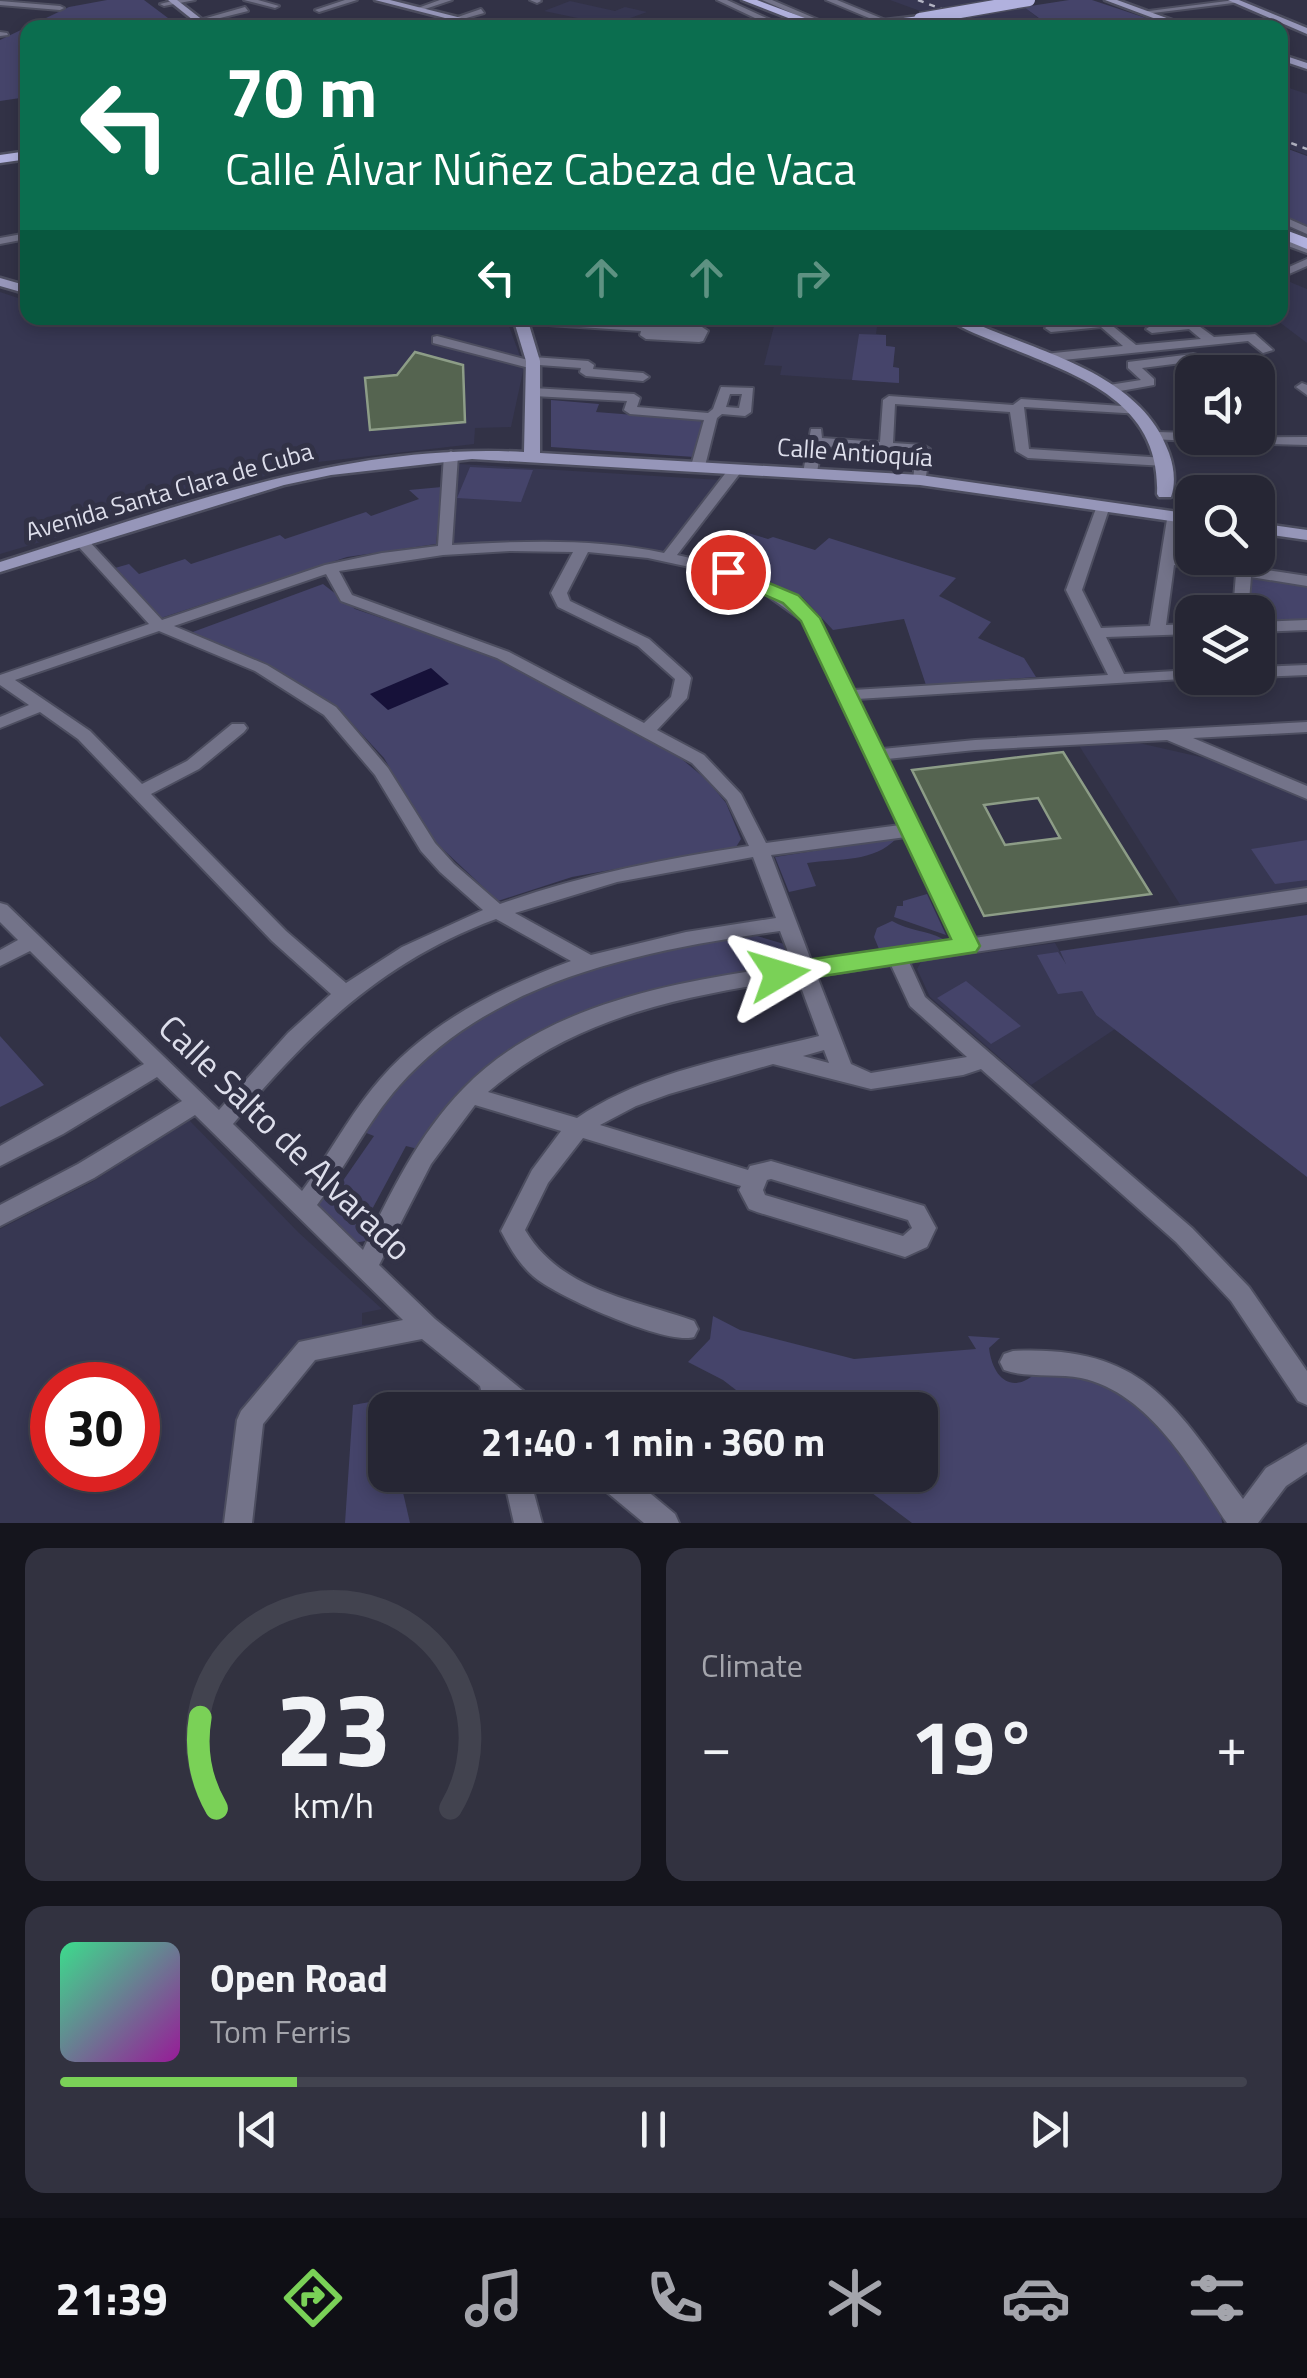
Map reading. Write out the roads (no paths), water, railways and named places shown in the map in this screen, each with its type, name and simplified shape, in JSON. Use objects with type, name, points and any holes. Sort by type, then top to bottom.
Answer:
[{"type":"main road","points":[[731,0],[774,20]]},
{"type":"main road","points":[[920,20],[1030,0]]},
{"type":"main road","points":[[744,10],[794,20]]},
{"type":"street","points":[[3,5],[22,0]]},
{"type":"street","points":[[168,2],[190,0]]},
{"type":"street","points":[[347,16],[319,10],[353,0]]},
{"type":"street","points":[[384,0],[466,20]]},
{"type":"street","points":[[419,9],[448,0]]},
{"type":"street","points":[[721,0],[770,20]]},
{"type":"street","points":[[766,0],[813,20]]},
{"type":"street","points":[[830,0],[875,20]]},
{"type":"street","points":[[1109,0],[1168,20]]},
{"type":"street","points":[[1145,12],[1235,1],[1281,20]]},
{"type":"street","points":[[168,2],[195,20]]},
{"type":"street","points":[[212,20],[246,4],[275,6]]},
{"type":"street","points":[[3,5],[60,8]]},
{"type":"street","points":[[459,18],[480,11]]},
{"type":"street","points":[[246,20],[253,18]]},
{"type":"street","points":[[523,325],[533,363],[532,457]]},
{"type":"street","points":[[619,325],[648,328]]},
{"type":"street","points":[[970,325],[1109,389],[1136,411],[1156,436],[1165,462],[1165,494],[1175,503]]},
{"type":"street","points":[[1051,328],[1083,325]]},
{"type":"street","points":[[1106,325],[1134,349]]},
{"type":"street","points":[[1152,329],[1192,325],[1211,340]]},
{"type":"street","points":[[1044,358],[1250,337],[1267,350]]},
{"type":"street","points":[[437,340],[533,363],[588,365],[586,372],[644,373],[630,410],[715,413],[698,466]]},
{"type":"street","points":[[1109,389],[1150,382],[1132,365],[1175,360]]},
{"type":"street","points":[[533,392],[634,398]]},
{"type":"street","points":[[886,446],[889,400],[1016,409]]},
{"type":"street","points":[[1136,411],[1020,403],[1016,409],[1023,451],[1028,454],[1165,462]]},
{"type":"street","points":[[1156,436],[1175,437]]},
{"type":"street","points":[[810,473],[816,437],[923,449],[920,480]]},
{"type":"street","points":[[1275,441],[1307,442]]},
{"type":"street","points":[[445,548],[451,456]]},
{"type":"street","name":"Avenida Santa Clara de Cuba","points":[[0,567],[280,481],[331,470],[451,456],[532,457]]},
{"type":"street","name":"Calle Antioquía","points":[[532,457],[920,480],[1173,516]]},
{"type":"street","points":[[668,557],[736,469]]},
{"type":"street","points":[[1123,508],[1148,503],[1165,494]]},
{"type":"street","points":[[1103,506],[1074,590],[1118,678]]},
{"type":"street","points":[[1157,631],[1173,516]]},
{"type":"street","points":[[1275,530],[1307,535]]},
{"type":"street","points":[[82,542],[158,625],[261,668],[330,711],[353,733],[382,772],[428,847],[496,910],[586,961]]},
{"type":"street","points":[[1,679],[330,568],[445,548],[582,549],[668,557],[728,572],[790,599],[810,618],[967,946]]},
{"type":"street","points":[[582,549],[559,593],[563,604],[642,639],[669,660],[682,678],[679,698],[646,731]]},
{"type":"street","points":[[1167,560],[1175,561]]},
{"type":"street","points":[[330,568],[346,598],[502,654],[698,759],[735,798],[760,850],[842,1069],[858,1080]]},
{"type":"street","points":[[1269,575],[1307,581]]},
{"type":"street","points":[[1275,626],[1307,625]]},
{"type":"street","points":[[1095,633],[1175,630]]},
{"type":"street","points":[[1275,671],[1307,670]]},
{"type":"street","points":[[848,695],[1175,676]]},
{"type":"street","points":[[1,679],[84,735],[278,936],[345,994]]},
{"type":"street","points":[[0,724],[40,706]]},
{"type":"street","points":[[877,755],[1307,727]]},
{"type":"street","points":[[140,792],[193,765],[238,728]]},
{"type":"street","points":[[1168,734],[1307,794]]},
{"type":"street","points":[[219,1125],[287,1048],[345,994],[418,946],[496,910],[573,885],[760,850],[912,830]]},
{"type":"street","points":[[366,1268],[417,1164],[470,1096],[506,1064],[561,1032],[610,1012],[684,990],[1307,894]]},
{"type":"street","name":"Calle Salto de Alvarado","points":[[0,910],[426,1327],[506,1392]]},
{"type":"street","points":[[302,1208],[362,1118],[404,1066],[483,1008],[586,961],[668,941],[788,923]]},
{"type":"street","points":[[0,959],[32,942]]},
{"type":"street","points":[[897,957],[917,1001],[1184,1235],[1240,1294],[1307,1393]]},
{"type":"street","points":[[685,1329],[602,1302],[555,1278],[520,1247],[513,1231],[525,1203],[544,1168],[579,1128],[615,1107],[666,1088],[830,1041]]},
{"type":"street","points":[[775,1056],[871,1081],[963,1067],[984,1060]]},
{"type":"street","points":[[0,1156],[55,1128],[157,1066]]},
{"type":"street","points":[[470,1096],[749,1179]]},
{"type":"street","points":[[0,1216],[86,1171],[195,1104]]},
{"type":"street","points":[[770,1170],[916,1213],[924,1228],[920,1240],[905,1247],[757,1202],[749,1179],[770,1170]]},
{"type":"street","points":[[238,1523],[250,1420],[308,1350],[426,1327]]},
{"type":"street","points":[[1014,1362],[1043,1360],[1076,1367],[1109,1376],[1140,1392],[1242,1522],[1276,1477],[1307,1457]]},
{"type":"street","points":[[491,1380],[494,1392]]},
{"type":"street","points":[[520,1492],[528,1523]]},
{"type":"street","points":[[628,1492],[665,1523]]},
{"type":"railway","points":[[918,0],[970,20]]},
{"type":"railway","points":[[1288,142],[1307,149]]}]
